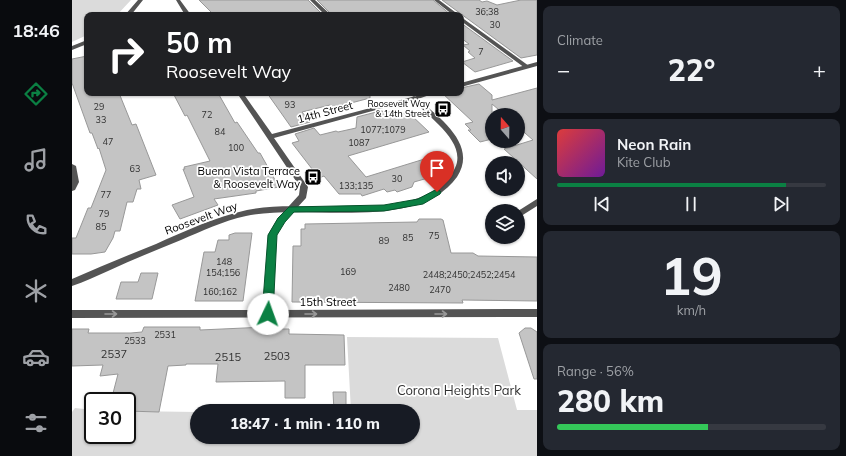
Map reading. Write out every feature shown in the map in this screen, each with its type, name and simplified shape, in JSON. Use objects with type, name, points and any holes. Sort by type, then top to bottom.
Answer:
[{"type":"street","points":[[131,12],[141,0]]},
{"type":"street","points":[[178,0],[186,12]]},
{"type":"street","points":[[312,0],[325,12]]},
{"type":"street","points":[[436,0],[452,12]]},
{"type":"street","points":[[464,20],[527,67]]},
{"type":"street","points":[[72,48],[84,43]]},
{"type":"street","points":[[464,84],[537,64]]},
{"type":"street","points":[[242,96],[304,187],[303,196],[281,220],[272,235],[268,314]]},
{"type":"street","name":"14th Street","points":[[270,137],[409,96]]},
{"type":"street","name":"Roosevelt Way","points":[[72,283],[230,217],[258,211],[292,209],[384,208],[420,201],[437,192],[449,181],[458,168],[460,156],[453,135],[413,96]]},
{"type":"street","points":[[72,166],[75,182],[72,188]]},
{"type":"street","points":[[525,210],[537,202]]},
{"type":"street","name":"15th Street","points":[[72,314],[537,313]]},
{"type":"green space","points":[[72,0],[131,0],[120,12],[84,12],[84,36],[72,42]]},
{"type":"green space","name":"Corona Heights Park","points":[[347,337],[498,338],[517,410],[537,410],[537,456],[72,456],[72,412],[75,408],[84,409],[84,444],[136,444],[136,411],[190,412],[190,444],[420,444],[420,404],[351,404]]},
{"type":"building","points":[[199,0],[308,0],[320,12],[211,12]]},
{"type":"building","points":[[317,0],[433,0],[447,12],[329,12]]},
{"type":"building","points":[[442,0],[479,0],[497,5],[521,0],[537,0],[537,55],[521,58],[464,16],[464,12],[458,12]]},
{"type":"building","points":[[464,25],[513,61],[475,72],[464,64],[464,61],[475,58],[464,46],[469,44],[464,40]]},
{"type":"building","points":[[84,57],[84,96],[120,96],[132,125],[136,124],[156,175],[139,180],[141,189],[137,189],[133,202],[127,202],[120,231],[115,231],[113,238],[105,252],[91,254],[72,254],[72,238],[76,238],[88,208],[91,208],[106,170],[99,148],[98,149],[92,133],[90,133],[72,83],[72,59]]},
{"type":"building","points":[[479,84],[492,95],[492,100],[537,88],[537,179],[525,168],[525,156],[512,156],[504,149],[525,148],[525,142],[533,140],[525,133],[525,108],[497,108],[492,104],[492,108],[485,108],[485,141],[480,142],[468,130],[471,130],[465,124],[473,122],[445,96],[464,96],[464,87]]},
{"type":"building","points":[[175,96],[220,96],[235,123],[237,122],[258,153],[260,153],[279,187],[256,191],[256,193],[214,199],[218,205],[180,219],[172,205],[194,197],[183,169],[185,169],[184,167],[210,161],[187,115],[185,116]]},
{"type":"building","points":[[269,96],[370,96],[370,98],[332,108],[330,105],[302,112],[310,122],[291,127]]},
{"type":"building","points":[[380,111],[410,114],[429,132],[348,156],[366,177],[444,153],[429,173],[425,174],[428,178],[414,182],[412,187],[397,192],[395,190],[387,192],[384,189],[362,196],[361,194],[339,194],[324,176],[319,178],[292,143],[299,141],[295,134],[314,128],[320,135],[356,128],[357,117]]},
{"type":"building","points":[[419,219],[443,220],[451,253],[473,253],[478,256],[537,257],[537,301],[462,300],[463,303],[292,302],[293,246],[301,246],[301,229],[305,229],[305,224],[417,222]]},
{"type":"building","points":[[235,233],[252,233],[243,301],[195,301],[204,252],[215,252],[218,240],[229,240],[229,235]]},
{"type":"building","points":[[141,273],[158,273],[152,299],[116,299],[121,282],[138,282]]},
{"type":"building","points":[[144,327],[200,327],[200,330],[266,327],[266,329],[289,329],[289,334],[344,335],[345,365],[305,365],[305,398],[285,398],[285,381],[216,382],[218,364],[186,364],[168,366],[159,412],[136,411],[136,392],[113,392],[118,374],[100,376],[103,365],[72,366],[72,329],[89,329],[88,333],[142,332]]},
{"type":"building","points":[[525,328],[531,328],[537,332],[537,379],[534,379],[519,333]]},
{"type":"building","points":[[333,392],[346,392],[346,404],[334,404]]},
{"type":"place","name":"Roosevelt Way & 14th Street","points":[[443,109]]},
{"type":"place","name":"Buena Vista Terrace & Roosevelt Way","points":[[313,177]]},
{"type":"route","points":[[268,314],[272,235],[281,220],[292,209],[384,208],[420,201],[437,192]]}]
